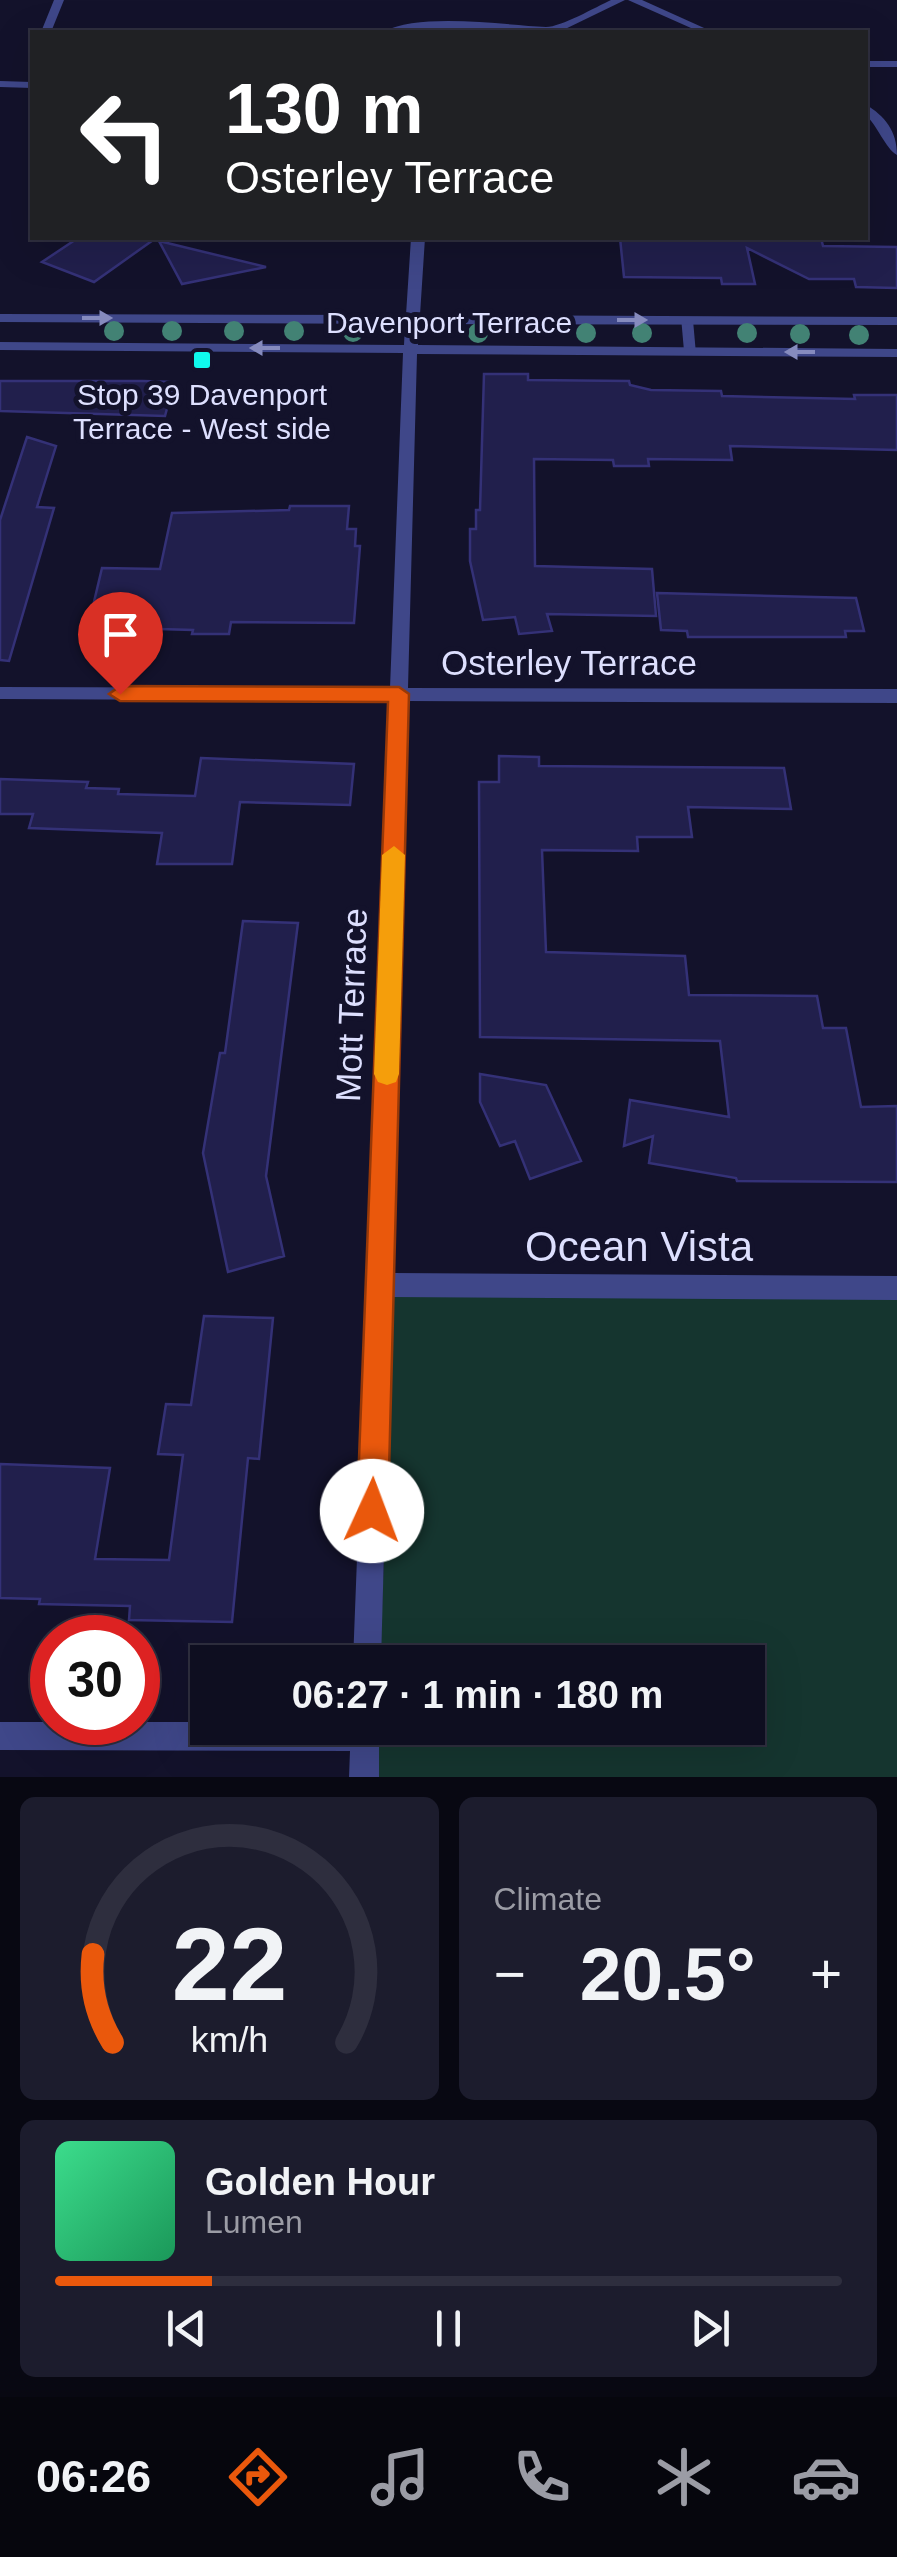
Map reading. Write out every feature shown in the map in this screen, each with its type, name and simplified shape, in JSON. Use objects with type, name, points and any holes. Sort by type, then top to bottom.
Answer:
[{"type":"street","points":[[47,30],[59,0]]},
{"type":"street","points":[[557,30],[620,0]]},
{"type":"street","points":[[633,0],[703,30]]},
{"type":"street","points":[[398,30],[497,30]]},
{"type":"street","points":[[868,64],[897,64]]},
{"type":"street","points":[[0,84],[29,84]]},
{"type":"street","points":[[868,111],[884,125],[897,152]]},
{"type":"street","name":"Mott Terrace","points":[[368,1645],[411,319],[418,240]]},
{"type":"street","name":"Davenport Terrace","points":[[0,318],[897,321]]},
{"type":"street","points":[[686,320],[692,351]]},
{"type":"street","name":"Davenport Terrace","points":[[0,346],[897,352]]},
{"type":"street","name":"Osterley Terrace","points":[[0,693],[897,696]]},
{"type":"street","name":"Ocean Vista","points":[[380,1284],[897,1288]]},
{"type":"street","points":[[0,1736],[190,1734]]},
{"type":"street","points":[[364,1777],[365,1745]]},
{"type":"green space","points":[[394,1294],[897,1299],[897,1777],[376,1777],[377,1745],[765,1745],[765,1645],[381,1645]]},
{"type":"building","points":[[75,240],[153,240],[94,282],[42,262]]},
{"type":"building","points":[[620,240],[822,240],[823,246],[897,247],[897,288],[856,287],[854,279],[809,279],[747,248],[755,284],[722,284],[721,278],[624,277]]},
{"type":"building","points":[[159,241],[266,267],[182,284]]},
{"type":"building","points":[[484,374],[528,374],[528,380],[629,381],[630,385],[651,390],[721,391],[722,396],[855,399],[854,395],[897,395],[897,450],[730,446],[732,460],[648,459],[649,466],[614,466],[613,460],[534,459],[535,566],[652,569],[656,616],[547,614],[552,631],[519,634],[515,617],[483,620],[470,561],[470,529],[476,529],[476,510],[480,510]]},
{"type":"building","points":[[0,381],[174,382],[165,416],[0,411]]},
{"type":"building","points":[[27,437],[56,446],[37,507],[54,508],[9,661],[0,660],[0,520]]},
{"type":"building","points":[[290,506],[349,506],[347,529],[356,529],[355,546],[360,546],[354,623],[231,622],[229,634],[88,627],[102,568],[160,569],[172,513],[289,510]]},
{"type":"building","points":[[657,593],[856,598],[864,631],[845,631],[846,637],[688,637],[687,631],[661,630]]},
{"type":"building","points":[[499,756],[539,757],[539,766],[784,768],[791,809],[688,807],[692,837],[637,837],[638,851],[542,850],[546,952],[685,956],[689,995],[817,996],[823,1028],[846,1028],[861,1107],[897,1106],[897,1182],[737,1181],[649,1163],[653,1136],[624,1146],[630,1100],[729,1117],[720,1041],[480,1037],[479,782],[499,782]]},
{"type":"building","points":[[201,758],[354,764],[350,805],[240,802],[232,864],[157,864],[162,833],[29,828],[33,814],[0,814],[0,779],[88,782],[86,788],[119,789],[118,794],[195,796]]},
{"type":"building","points":[[243,921],[298,923],[266,1176],[284,1256],[228,1272],[203,1153],[220,1053],[225,1053]]},
{"type":"building","points":[[480,1074],[546,1085],[581,1161],[530,1179],[515,1141],[500,1146],[480,1102]]},
{"type":"building","points":[[204,1316],[273,1318],[259,1459],[248,1458],[232,1622],[160,1621],[160,1615],[129,1615],[130,1606],[39,1604],[40,1599],[0,1598],[0,1464],[110,1468],[95,1559],[169,1560],[183,1455],[158,1454],[166,1404],[191,1405]]},
{"type":"slow traffic","points":[[387,1074],[394,855]]},
{"type":"place","name":"Stop 39 Davenport Terrace - West side","points":[[202,360]]},
{"type":"route","points":[[120,694],[399,694],[372,1511]]}]
